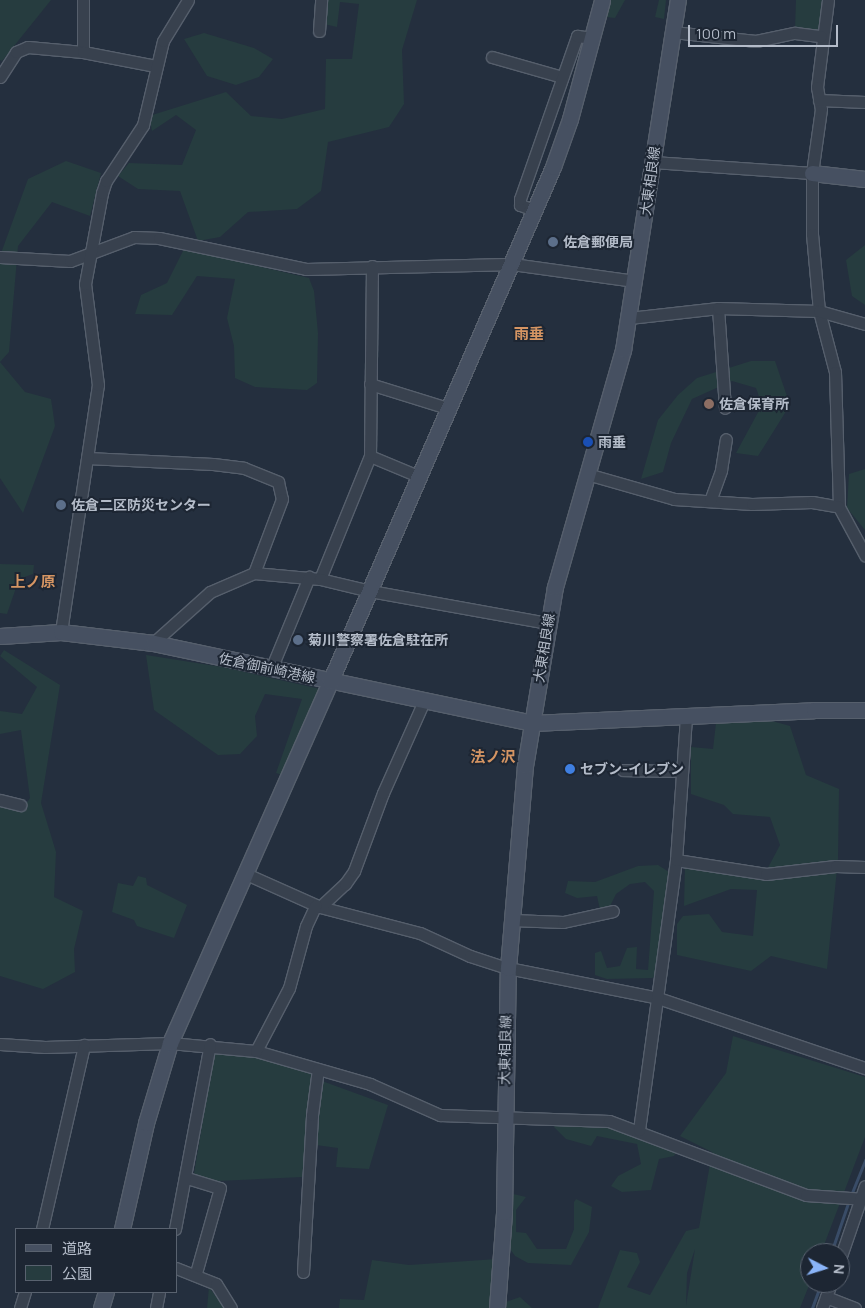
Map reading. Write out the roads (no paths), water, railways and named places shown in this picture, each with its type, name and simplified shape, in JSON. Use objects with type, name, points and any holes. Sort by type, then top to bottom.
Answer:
[{"type":"main road","points":[[122,1228],[146,1122],[170,1042],[330,682],[447,408],[512,264],[570,119],[602,0]]},
{"type":"main road","name":"大東相良線","points":[[497,1308],[504,1212],[504,1116],[508,968],[525,766],[548,623],[565,547],[624,350],[678,0]]},
{"type":"main road","points":[[812,173],[865,179]]},
{"type":"main road","name":"佐倉御前崎港線","points":[[0,636],[61,632],[153,643],[330,682],[532,723],[865,710]]},
{"type":"main road","points":[[102,1308],[106,1293]]},
{"type":"street","points":[[82,0],[83,52]]},
{"type":"street","points":[[61,632],[98,385],[85,284],[106,181],[142,125],[164,40],[188,0]]},
{"type":"street","points":[[320,31],[321,0]]},
{"type":"street","points":[[828,0],[821,36],[819,100],[821,109],[812,173],[812,234],[819,310],[835,372],[839,507],[865,555]]},
{"type":"street","points":[[672,32],[756,41],[795,33],[821,36]]},
{"type":"street","points":[[534,210],[520,205],[520,199],[577,36],[593,38]]},
{"type":"street","points":[[0,77],[16,52],[28,47],[83,52],[156,66]]},
{"type":"street","points":[[492,57],[562,77]]},
{"type":"street","points":[[819,100],[865,102]]},
{"type":"street","points":[[652,162],[812,173]]},
{"type":"street","points":[[0,257],[70,261],[91,255],[134,237],[158,238],[306,269],[512,264],[635,281]]},
{"type":"street","points":[[271,669],[370,456],[372,266]]},
{"type":"street","points":[[718,308],[725,408]]},
{"type":"street","points":[[629,318],[718,308],[819,310],[865,324]]},
{"type":"street","points":[[370,384],[447,408]]},
{"type":"street","points":[[710,502],[721,470],[726,439]]},
{"type":"street","points":[[370,456],[418,476]]},
{"type":"street","points":[[87,458],[213,464],[244,468],[278,482],[282,500],[254,573]]},
{"type":"street","points":[[587,474],[674,500],[812,502],[839,507]]},
{"type":"street","points":[[153,643],[210,592],[254,573],[314,578],[370,591],[548,623]]},
{"type":"street","points":[[256,1051],[289,988],[306,926],[318,906],[345,884],[354,871],[383,793],[424,701]]},
{"type":"street","points":[[639,1130],[676,860],[686,716]]},
{"type":"street","points":[[623,770],[682,771]]},
{"type":"street","points":[[0,800],[20,805]]},
{"type":"street","points":[[676,860],[766,874],[836,866],[865,866]]},
{"type":"street","points":[[244,873],[318,906],[420,933],[470,956],[508,968],[658,998],[865,1068]]},
{"type":"street","points":[[512,920],[563,922],[613,911]]},
{"type":"street","points":[[0,1044],[84,1045],[170,1042],[210,1044],[256,1051],[370,1084],[440,1115],[609,1121],[639,1130],[806,1195],[856,1199]]},
{"type":"street","points":[[175,1228],[187,1178],[210,1044]]},
{"type":"street","points":[[42,1228],[84,1045]]},
{"type":"street","points":[[303,1272],[312,1115],[318,1069]]},
{"type":"street","points":[[187,1178],[220,1188],[196,1274]]},
{"type":"street","points":[[844,1243],[856,1199],[865,1186]]},
{"type":"street","points":[[178,1269],[196,1274],[216,1284],[231,1308]]},
{"type":"street","points":[[20,1308],[25,1293]]},
{"type":"street","points":[[156,1308],[159,1293]]},
{"type":"street","points":[[822,1308],[827,1293]]},
{"type":"street","points":[[826,1296],[862,1308]]},
{"type":"waterway","points":[[851,1195],[865,1160]]},
{"type":"waterway","points":[[834,1243],[849,1200]]},
{"type":"waterway","points":[[812,1308],[817,1293]]},
{"type":"place","name":"佐倉郵便局","points":[[553,242]]},
{"type":"place","name":"佐倉保育所","points":[[709,404]]},
{"type":"place","name":"雨垂","points":[[588,442]]},
{"type":"place","name":"佐倉二区防災センター","points":[[61,505]]},
{"type":"place","name":"菊川警察署佐倉駐在所","points":[[298,640]]},
{"type":"place","name":"セブン-イレブン","points":[[570,769]]},
{"type":"district","name":"雨垂","points":[[529,334]]},
{"type":"district","name":"上ノ原","points":[[33,582]]},
{"type":"district","name":"法ノ沢","points":[[493,757]]}]
